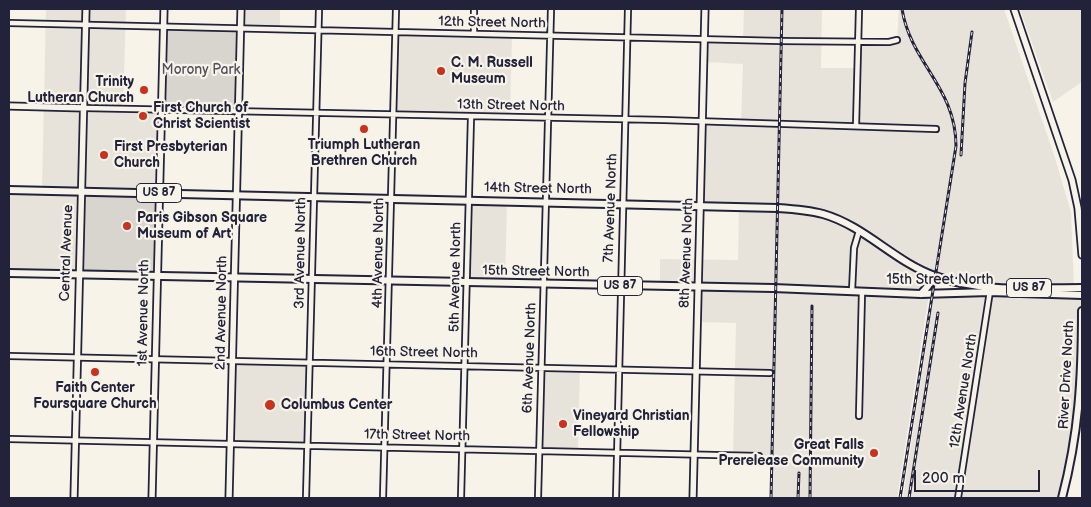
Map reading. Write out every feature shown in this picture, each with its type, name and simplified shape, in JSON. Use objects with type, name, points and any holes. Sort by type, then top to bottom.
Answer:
[{"type":"main road","name":"Central Avenue","points":[[74,498],[86,9]]},
{"type":"main road","name":"1st Avenue North","points":[[152,498],[160,110],[164,9]]},
{"type":"main road","name":"2nd Avenue North","points":[[229,498],[241,9]]},
{"type":"main road","name":"8th Avenue North","points":[[693,498],[705,9]]},
{"type":"main road","points":[[1014,9],[1072,180],[1078,208],[1082,255]]},
{"type":"main road","points":[[9,106],[84,108]]},
{"type":"main road","name":"US 87","points":[[9,190],[82,191]]},
{"type":"main road","name":"14th Street North","points":[[82,191],[701,206],[810,211],[824,214],[859,231],[899,258],[927,273],[975,286]]},
{"type":"main road","name":"US 87","points":[[9,273],[79,274]]},
{"type":"main road","points":[[921,294],[928,286],[927,273]]},
{"type":"main road","name":"15th Street North","points":[[79,274],[921,294],[1082,288]]},
{"type":"main road","name":"15th Street North","points":[[975,286],[990,290],[1082,295]]},
{"type":"main road","name":"River Drive North","points":[[1062,498],[1072,459],[1079,415],[1082,311]]},
{"type":"street","name":"3rd Avenue North","points":[[306,498],[319,9]]},
{"type":"street","name":"4th Avenue North","points":[[383,498],[396,9]]},
{"type":"street","points":[[474,9],[474,33]]},
{"type":"street","name":"6th Avenue North","points":[[538,498],[551,9]]},
{"type":"street","name":"7th Avenue North","points":[[616,498],[628,9]]},
{"type":"street","points":[[856,126],[859,9]]},
{"type":"street","name":"12th Street North","points":[[9,23],[318,32],[474,33],[858,42],[889,42],[897,40]]},
{"type":"street","name":"13th Street North","points":[[84,108],[936,129]]},
{"type":"street","name":"5th Avenue North","points":[[461,498],[471,117]]},
{"type":"street","points":[[852,291],[854,248],[859,231]]},
{"type":"street","name":"12th Avenue North","points":[[958,498],[990,290]]},
{"type":"street","points":[[859,416],[862,292]]},
{"type":"street","name":"16th Street North","points":[[9,356],[770,373]]},
{"type":"street","name":"17th Street North","points":[[9,439],[694,453],[759,456]]},
{"type":"shaded area","points":[[46,9],[126,9],[123,109],[160,110],[159,193],[79,274],[9,273],[9,190],[42,190]]},
{"type":"shaded area","points":[[241,9],[280,9],[280,30],[240,29]]},
{"type":"shaded area","points":[[744,9],[822,9],[821,68],[857,68],[858,42],[897,40],[899,9],[1004,9],[1055,158],[1071,212],[1074,288],[990,287],[936,277],[934,294],[929,294],[897,498],[771,498],[772,456],[733,455],[736,323],[698,322],[698,288],[660,287],[660,259],[738,260],[739,207],[701,206],[703,121],[741,123],[743,64],[704,62],[704,38],[743,39]]},
{"type":"shaded area","points":[[1020,9],[1082,9],[1082,82],[1053,102]]},
{"type":"shaded area","points":[[396,32],[512,34],[510,118],[393,115]]},
{"type":"shaded area","points":[[469,200],[507,201],[505,284],[467,283]]},
{"type":"shaded area","points":[[934,294],[1082,295],[1079,415],[1062,498],[903,498]]},
{"type":"shaded area","name":"Columbus Center","points":[[233,360],[310,362],[308,445],[231,443]]},
{"type":"shaded area","points":[[541,367],[580,368],[578,451],[539,450]]},
{"type":"green space","name":"Morony Park","points":[[164,27],[240,29],[239,112],[160,110]]},
{"type":"green space","points":[[82,191],[159,193],[157,276],[79,274]]},
{"type":"railway","points":[[771,498],[782,9]]},
{"type":"railway","points":[[900,498],[956,146],[954,125],[949,107],[914,45],[902,9]]},
{"type":"railway","points":[[961,155],[965,83],[972,32]]},
{"type":"railway","points":[[810,498],[812,306]]},
{"type":"railway","points":[[909,498],[938,313]]},
{"type":"railway","points":[[798,498],[799,473]]},
{"type":"place","name":"C. M. Russell Museum","points":[[441,71]]},
{"type":"place","name":"Trinity Lutheran Church","points":[[144,90]]},
{"type":"place","name":"First Church of Christ Scientist","points":[[143,116]]},
{"type":"place","name":"Triumph Lutheran Brethren Church","points":[[364,129]]},
{"type":"place","name":"First Presbyterian Church","points":[[104,155]]},
{"type":"place","name":"Paris Gibson Square Museum of Art","points":[[127,226]]},
{"type":"place","name":"Faith Center Foursquare Church","points":[[95,372]]},
{"type":"place","name":"Columbus Center","points":[[270,405]]},
{"type":"place","name":"Vineyard Christian Fellowship","points":[[563,424]]},
{"type":"place","name":"Great Falls Prerelease Community","points":[[874,453]]}]
